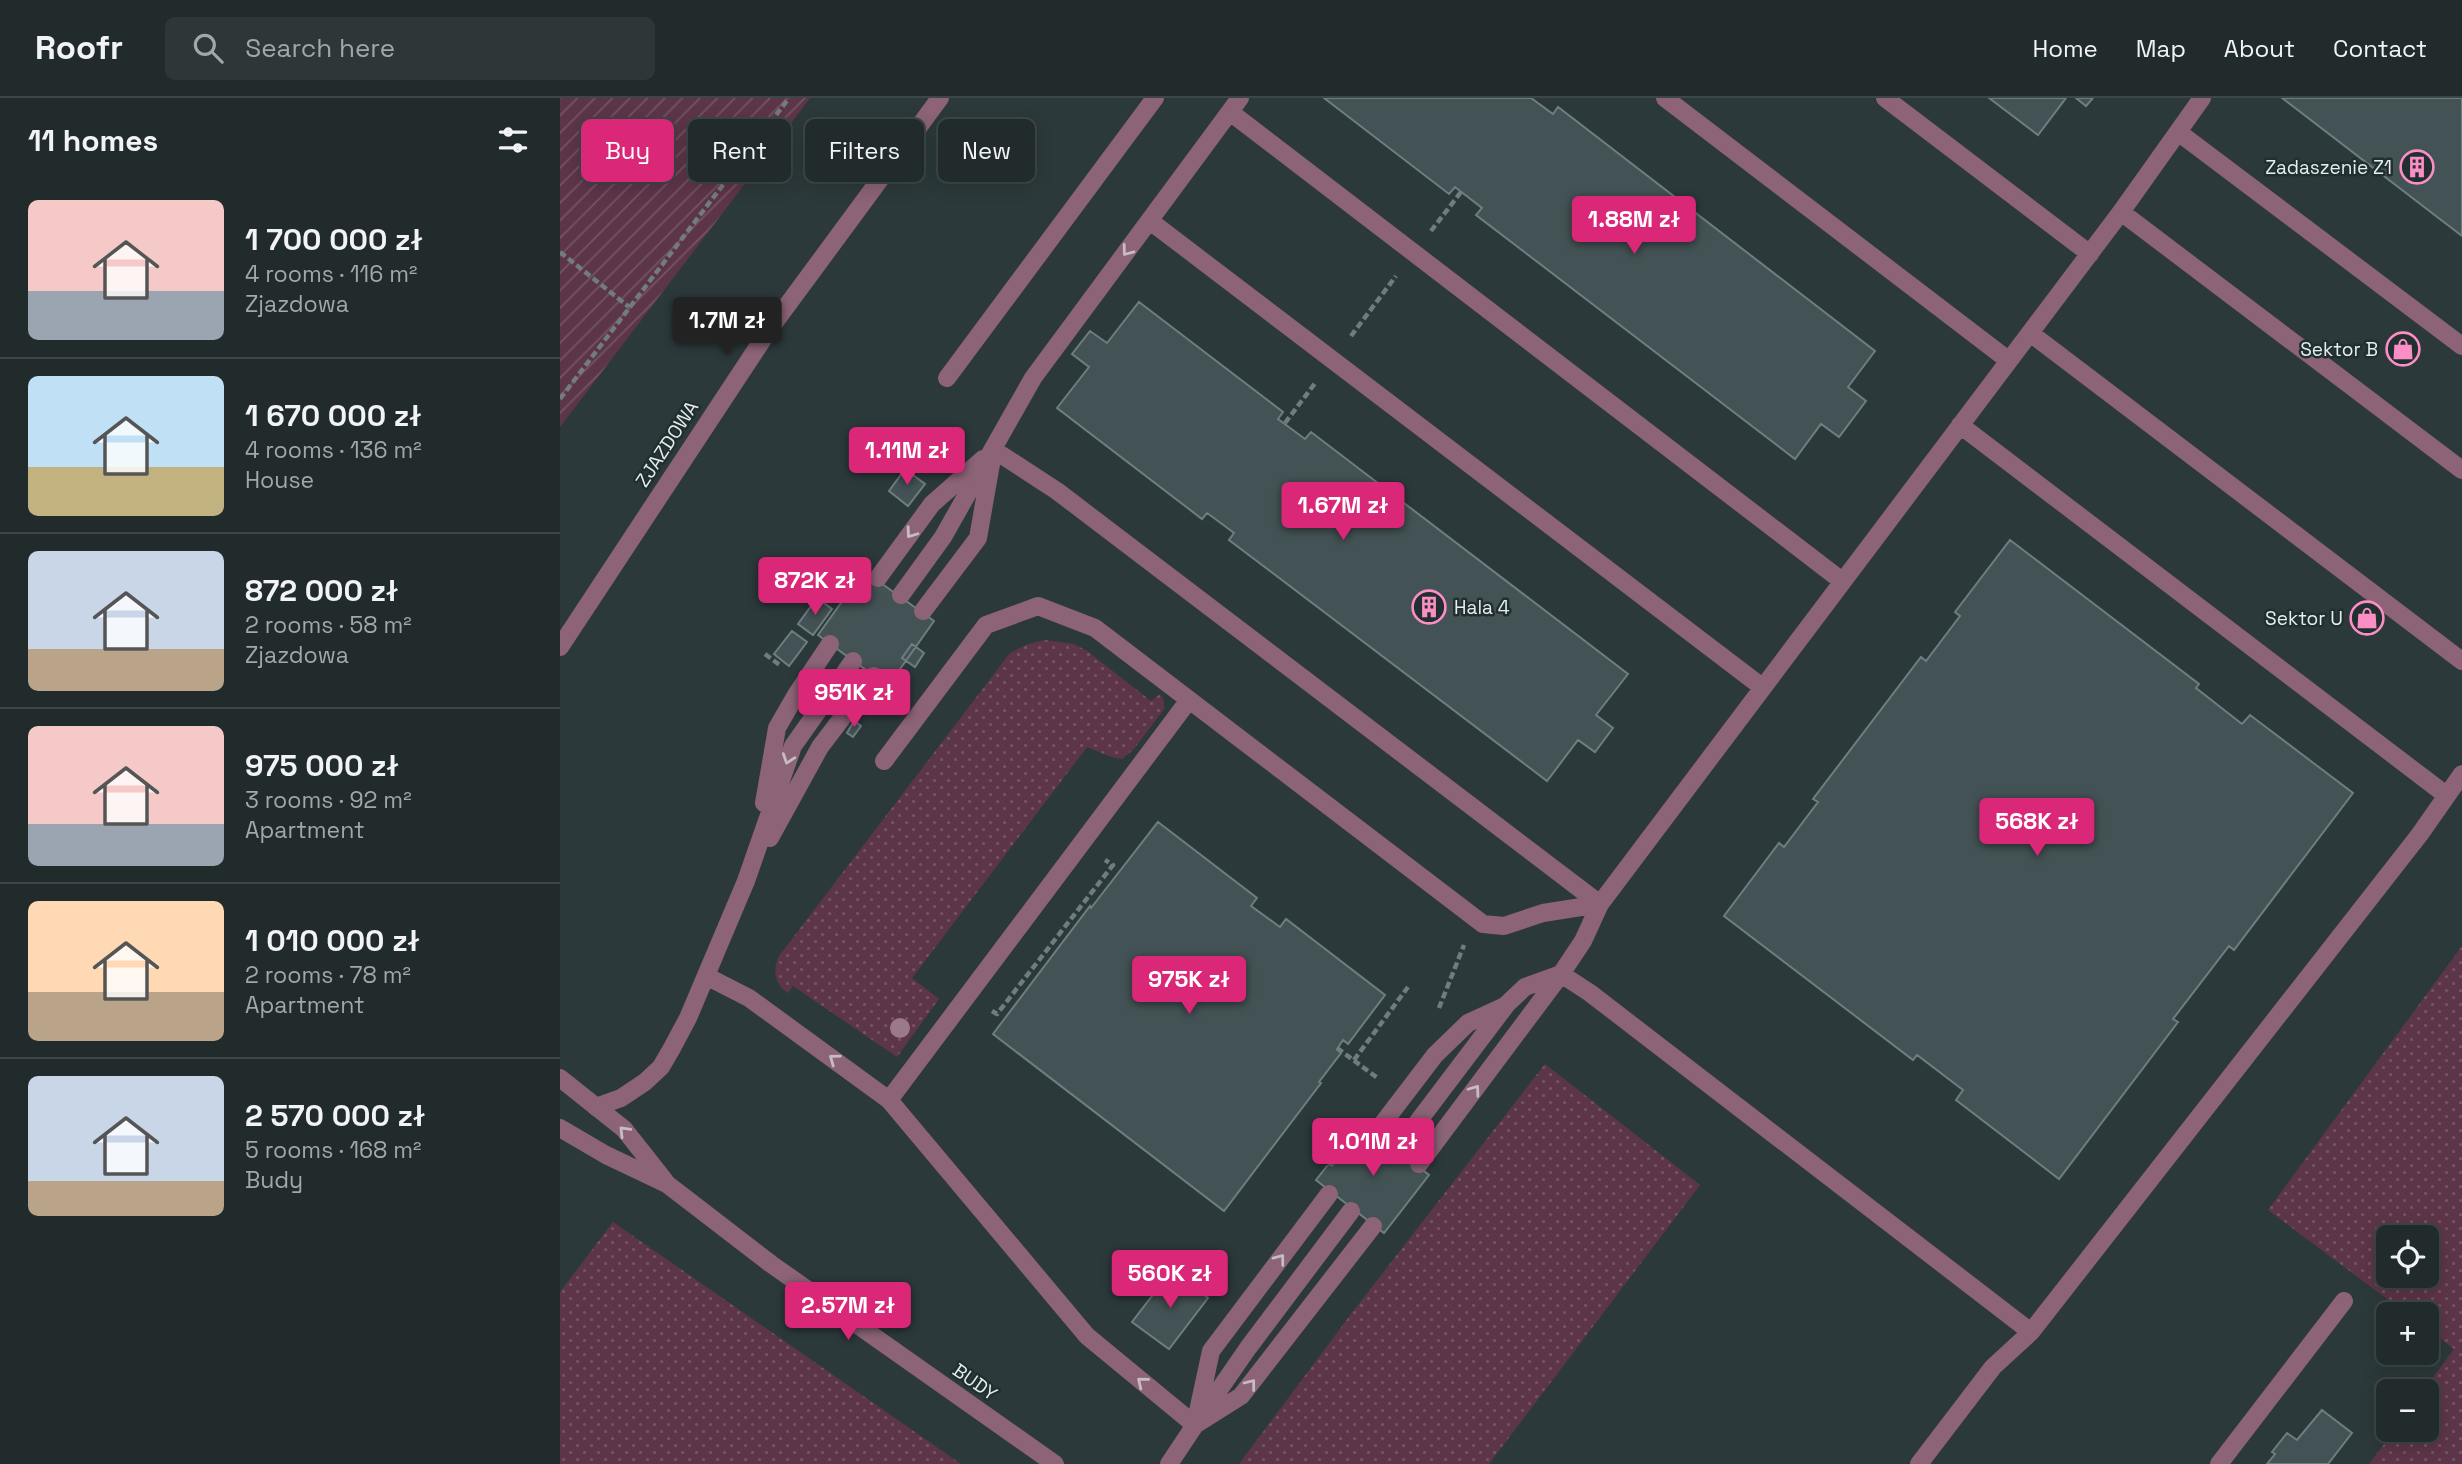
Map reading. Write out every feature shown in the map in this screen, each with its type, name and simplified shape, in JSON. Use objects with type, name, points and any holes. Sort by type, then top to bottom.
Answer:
[{"type":"street","name":"ZJAZDOWA","points":[[560,647],[762,339],[940,98]]},
{"type":"street","points":[[947,379],[1155,98]]},
{"type":"street","points":[[1665,98],[2008,360]]},
{"type":"street","points":[[1885,98],[2090,254]]},
{"type":"street","points":[[1419,1164],[1561,974],[1583,942],[1601,904],[2090,254],[2202,98]]},
{"type":"street","points":[[901,595],[943,537],[1033,379],[1235,105],[1842,581]]},
{"type":"street","points":[[2178,132],[2462,346]]},
{"type":"street","points":[[2121,212],[2462,470]]},
{"type":"street","points":[[1150,220],[1762,687]]},
{"type":"street","points":[[2030,333],[2462,661]]},
{"type":"street","points":[[1960,425],[2446,795]]},
{"type":"street","points":[[878,578],[932,504],[993,450]]},
{"type":"street","points":[[923,611],[978,538],[993,450]]},
{"type":"street","points":[[993,450],[1058,491],[1601,904]]},
{"type":"street","points":[[884,761],[986,625],[1038,606],[1095,628],[1483,925],[1504,926],[1543,913],[1601,904]]},
{"type":"street","points":[[746,881],[761,819],[777,728],[830,644]]},
{"type":"street","points":[[596,1107],[621,1098],[661,1067],[688,1018],[746,881],[793,746],[853,661]]},
{"type":"street","points":[[746,881],[820,747],[874,676]]},
{"type":"street","points":[[889,1100],[1189,700]]},
{"type":"street","points":[[1919,1464],[1993,1367],[2031,1332],[2420,834],[2462,774]]},
{"type":"street","points":[[1561,974],[1590,993],[2031,1332]]},
{"type":"street","points":[[1398,1148],[1507,1004],[1525,987],[1561,974]]},
{"type":"street","points":[[706,976],[749,998],[889,1100],[1087,1336],[1195,1425]]},
{"type":"street","points":[[1377,1131],[1435,1055],[1468,1023],[1507,1004]]},
{"type":"street","name":"BUDY","points":[[560,1078],[624,1129],[667,1184]]},
{"type":"street","name":"BUDY","points":[[560,1128],[606,1155],[667,1184],[771,1264],[1055,1464]]},
{"type":"street","points":[[1195,1425],[1211,1351],[1329,1194]]},
{"type":"street","points":[[1169,1464],[1248,1348],[1351,1211]]},
{"type":"street","points":[[1195,1425],[1241,1396],[1373,1226]]},
{"type":"street","points":[[2219,1464],[2344,1301]]},
{"type":"path","points":[[560,399],[789,98]]},
{"type":"path","points":[[1427,237],[1461,192]]},
{"type":"path","points":[[560,252],[629,307]]},
{"type":"path","points":[[1345,344],[1399,273]]},
{"type":"path","points":[[1285,424],[1319,379]]},
{"type":"path","points":[[765,654],[776,662]]},
{"type":"path","points":[[1064,915],[1071,920]]},
{"type":"path","points":[[1437,1014],[1464,945]]},
{"type":"path","points":[[1354,1060],[1408,987]]},
{"type":"path","points":[[1338,1048],[1379,1079]]},
{"type":"shaded area","points":[[560,98],[810,98],[791,123],[791,119],[688,119],[688,182],[746,182],[560,427]]},
{"type":"shaded area","points":[[1045,640],[1074,644],[1087,651],[1151,701],[1160,694],[1164,709],[1134,749],[1122,759],[1087,747],[912,978],[939,999],[897,1057],[793,986],[788,993],[784,990],[776,977],[777,961],[1010,653],[1028,644]]},
{"type":"shaded area","points":[[2462,946],[2462,1464],[2369,1464],[2386,1442],[2439,1442],[2439,1379],[2432,1379],[2454,1349],[2439,1338],[2439,1302],[2391,1302],[2268,1210]]},
{"type":"shaded area","points":[[1545,1064],[1700,1185],[1489,1464],[1239,1464],[1351,1314]]},
{"type":"shaded area","points":[[613,1222],[961,1464],[560,1464],[560,1292]]},
{"type":"building","points":[[1324,98],[1531,98],[1553,114],[1558,107],[1875,351],[1848,387],[1866,401],[1839,437],[1821,424],[1795,459],[1476,215],[1482,208],[1455,187],[1449,194]]},
{"type":"building","points":[[1989,98],[2066,98],[2038,135]]},
{"type":"building","points":[[2076,98],[2093,98],[2086,106]]},
{"type":"building","name":"Zadaszenie Z1","points":[[2282,98],[2462,98],[2462,236]]},
{"type":"building","name":"Hala 4","points":[[1139,302],[1283,412],[1278,419],[1305,439],[1311,432],[1628,674],[1596,715],[1613,728],[1595,752],[1578,740],[1547,781],[1229,540],[1234,533],[1207,513],[1202,519],[1057,408],[1089,367],[1072,354],[1090,331],[1107,343]]},
{"type":"building","points":[[905,469],[925,484],[908,506],[889,491]]},
{"type":"building","points":[[2010,540],[2199,684],[2196,688],[2242,724],[2250,715],[2353,793],[2234,950],[2229,946],[2173,1019],[2178,1022],[2059,1179],[1956,1100],[1963,1090],[1917,1055],[1913,1060],[1724,916],[1779,843],[1784,847],[1818,802],[1813,799],[1921,657],[1926,661],[1960,616],[1955,612]]},
{"type":"building","points":[[864,571],[934,621],[888,686],[818,635]]},
{"type":"building","points":[[817,598],[832,609],[813,635],[798,624]]},
{"type":"building","points":[[792,631],[807,642],[789,666],[774,654]]},
{"type":"building","points":[[912,644],[924,653],[915,667],[902,658]]},
{"type":"building","points":[[854,721],[861,726],[853,737],[847,733]]},
{"type":"building","points":[[1158,822],[1257,898],[1251,906],[1280,927],[1286,919],[1385,995],[1348,1044],[1343,1040],[1337,1049],[1341,1053],[1319,1082],[1321,1083],[1224,1211],[993,1034]]},
{"type":"building","points":[[1361,1123],[1429,1175],[1384,1233],[1316,1180]]},
{"type":"building","points":[[1327,1144],[1341,1154],[1332,1166],[1318,1157]]},
{"type":"building","points":[[1172,1270],[1208,1298],[1169,1349],[1132,1322]]},
{"type":"building","points":[[2322,1410],[2352,1433],[2328,1464],[2267,1464],[2275,1454],[2272,1452],[2287,1433],[2297,1440]]},
{"type":"place","name":"Zadaszenie Z1","points":[[2417,167]]},
{"type":"place","name":"Sektor B","points":[[2403,349]]},
{"type":"place","name":"Hala 4","points":[[1429,607]]},
{"type":"place","name":"Sektor U","points":[[2367,618]]}]
